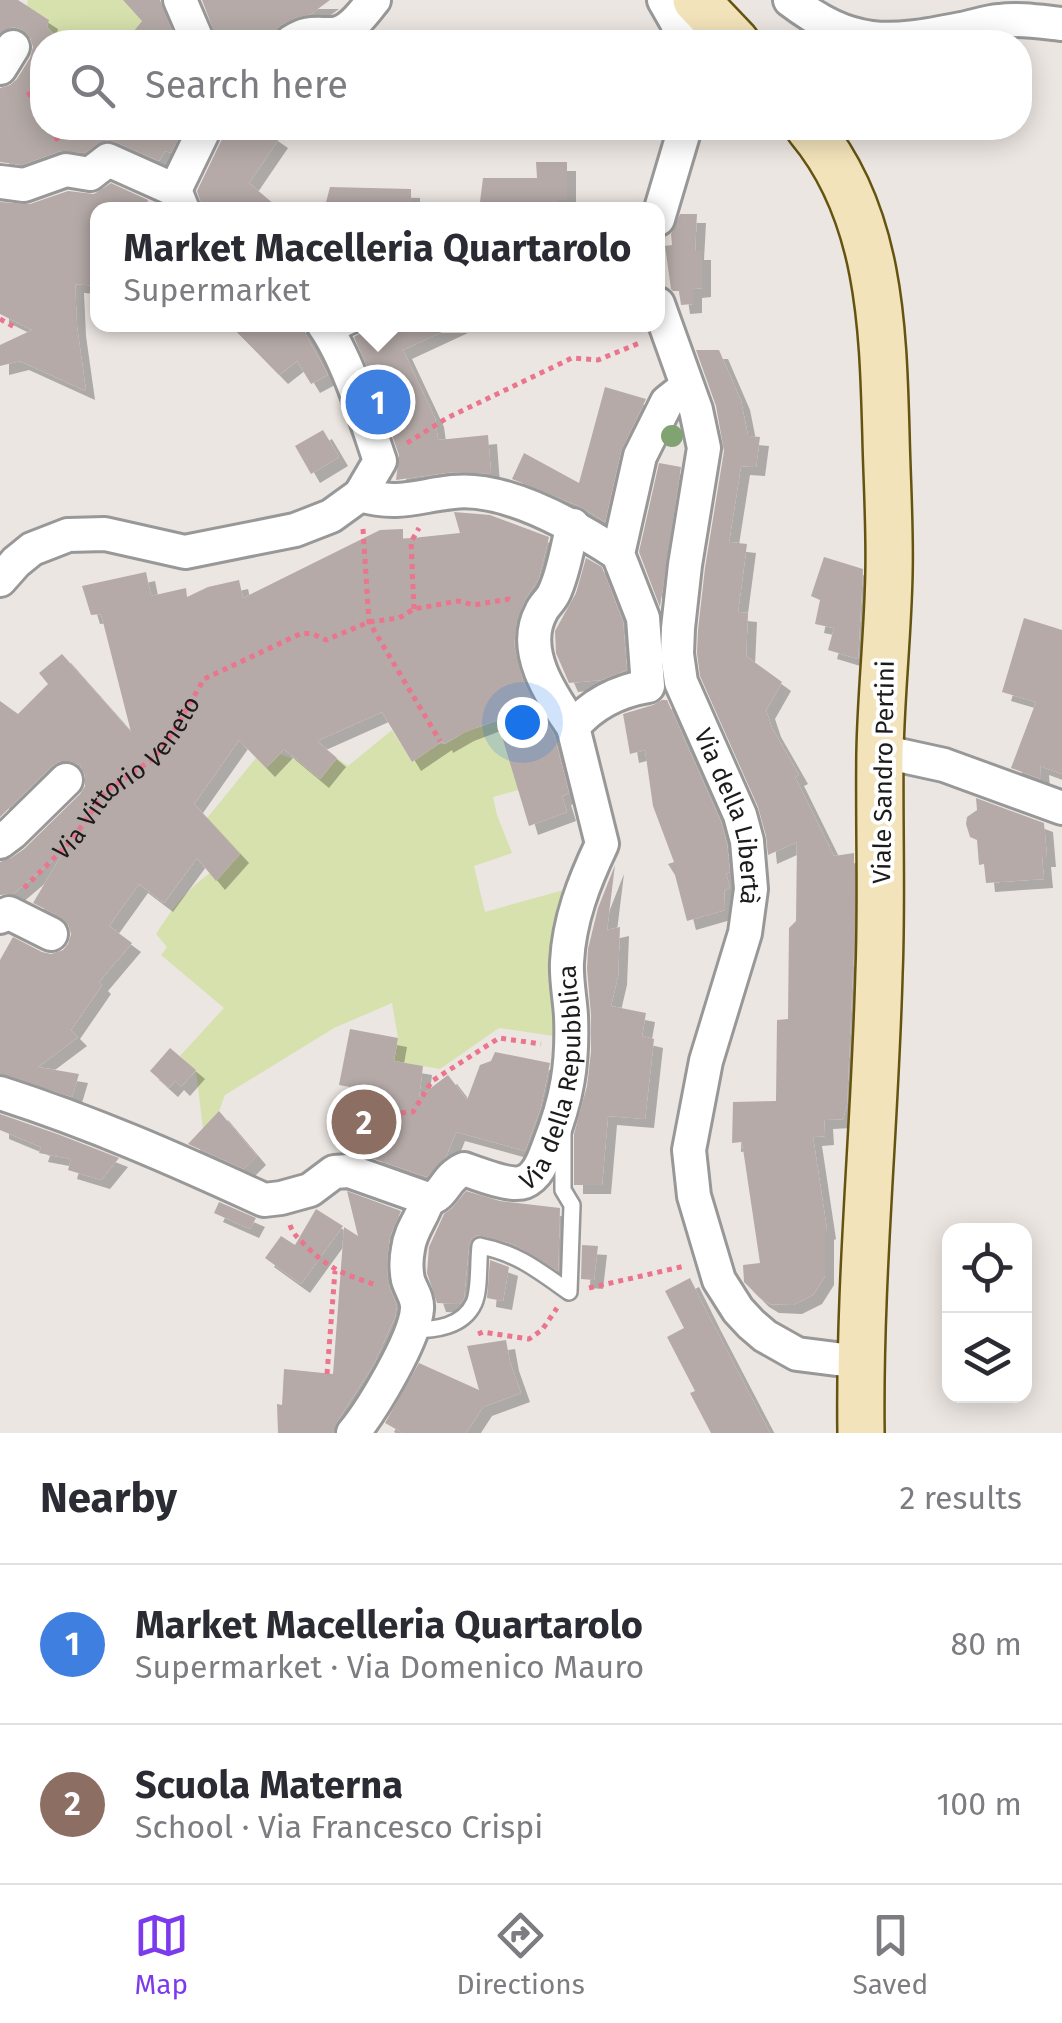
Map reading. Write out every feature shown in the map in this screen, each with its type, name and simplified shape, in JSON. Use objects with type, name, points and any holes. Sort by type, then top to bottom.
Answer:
[{"type":"street","points":[[180,0],[193,30]]},
{"type":"street","points":[[344,30],[374,0]]},
{"type":"street","points":[[664,0],[681,30]]},
{"type":"street","points":[[696,0],[725,30]]},
{"type":"street","points":[[790,0],[816,20],[839,30]]},
{"type":"street","points":[[953,30],[1002,20],[1062,24]]},
{"type":"street","points":[[0,182],[24,186],[66,170],[90,174],[108,160],[179,200],[201,140]]},
{"type":"street","points":[[663,202],[682,140]]},
{"type":"street","name":"Viale Sandro Pertini","points":[[819,140],[864,232],[881,310],[889,571],[880,751],[880,972],[860,1362],[861,1433]]},
{"type":"street","name":"Via della Libertà","points":[[665,325],[696,410],[704,448],[678,628],[681,682],[740,816],[752,889],[745,932],[706,1061],[689,1150],[694,1196],[719,1280],[751,1324],[798,1354],[860,1362]]},
{"type":"street","points":[[0,580],[32,549],[68,535],[104,534],[185,552],[296,530],[331,516],[360,495],[380,461],[337,332]]},
{"type":"street","points":[[573,727],[588,709],[626,690],[648,686],[643,618],[618,554],[640,456],[666,402],[686,387]]},
{"type":"street","points":[[360,495],[382,501],[413,500],[455,491],[497,494],[573,525],[618,554]]},
{"type":"street","name":"Via della Repubblica","points":[[353,1433],[368,1415],[411,1330],[417,1309],[409,1283],[408,1243],[428,1199],[439,1194],[449,1178],[464,1169],[512,1183],[526,1181],[535,1174],[559,1120],[568,1088],[571,1020],[567,964],[573,920],[585,880],[602,844],[573,727],[548,690],[537,656],[535,630],[540,612],[554,594],[573,525]]},
{"type":"street","points":[[880,751],[944,765],[1062,808]]},
{"type":"street","points":[[0,842],[66,780]]},
{"type":"street","points":[[0,916],[9,913],[51,934]]},
{"type":"street","points":[[0,1093],[108,1131],[264,1200],[310,1190],[334,1172],[349,1171],[428,1199]]},
{"type":"lane","points":[[411,1330],[434,1330],[460,1320],[475,1302],[480,1246],[522,1259],[569,1292],[572,1205],[562,1190],[564,1137],[559,1120]]},
{"type":"path","points":[[0,319],[16,328]]},
{"type":"path","points":[[380,461],[447,418],[524,379],[572,358],[598,360],[626,348]]},
{"type":"path","points":[[360,495],[369,622],[440,741]]},
{"type":"path","points":[[414,608],[411,542],[426,518]]},
{"type":"path","name":"Via Vittorio Veneto","points":[[22,890],[72,840],[105,792],[154,758],[204,679],[302,633],[326,640],[369,622],[399,618],[414,608],[458,601],[474,606],[509,599],[540,612]]},
{"type":"path","points":[[349,1171],[381,1124],[393,1122],[397,1113],[413,1112],[432,1081],[499,1038],[570,1050]]},
{"type":"path","points":[[282,1198],[293,1234],[321,1262],[335,1271],[390,1290],[414,1293]]},
{"type":"path","points":[[327,1374],[335,1271]]},
{"type":"green space","points":[[28,0],[139,0],[142,21],[135,30],[50,30],[48,19],[27,6]]},
{"type":"green space","points":[[519,713],[518,790],[493,797],[512,853],[474,866],[485,912],[571,888],[562,1016],[554,1036],[499,1028],[440,1069],[394,1061],[398,1038],[392,1003],[334,1028],[225,1095],[219,1111],[203,1129],[196,1070],[180,1056],[224,1008],[161,955],[167,947],[156,934],[192,888],[240,854],[207,818],[256,758],[266,768],[280,754],[298,761],[320,779],[337,758],[348,766],[392,730],[412,762],[438,744],[459,736],[457,730],[480,727]]},
{"type":"building","points":[[0,0],[18,0],[49,20],[50,30],[30,30],[30,37],[13,27],[0,33]]},
{"type":"building","points":[[123,0],[160,0],[171,30],[135,30],[142,21]]},
{"type":"building","points":[[202,0],[330,0],[311,14],[295,18],[276,30],[213,30]]},
{"type":"building","points":[[30,58],[30,140],[107,140],[85,153],[60,151],[22,165],[0,162],[0,88],[17,79]]},
{"type":"building","points":[[107,140],[177,140],[171,153],[165,151],[159,161]]},
{"type":"building","points":[[222,140],[278,140],[249,183],[272,202],[200,202],[197,191]]},
{"type":"building","points":[[536,162],[567,162],[567,200],[480,202],[483,178],[537,178]]},
{"type":"building","points":[[111,183],[148,200],[90,202],[90,285],[75,284],[86,391],[20,361],[0,366],[0,345],[32,330],[0,314],[0,202],[30,204],[68,191],[94,194]]},
{"type":"building","points":[[330,187],[411,189],[411,202],[326,202]]},
{"type":"building","points":[[680,214],[697,214],[695,251],[702,251],[702,288],[693,289],[693,304],[681,305],[679,291],[671,289],[665,246],[672,245],[671,234]]},
{"type":"building","points":[[237,332],[305,332],[328,375],[311,384],[297,361],[279,375]]},
{"type":"building","points":[[362,332],[442,332],[403,350],[435,418],[438,440],[488,435],[491,474],[453,472],[396,480],[399,455],[354,337]]},
{"type":"building","points":[[696,350],[719,350],[741,401],[748,436],[760,437],[756,467],[741,466],[729,542],[747,544],[738,612],[748,613],[746,656],[782,682],[766,710],[772,728],[799,775],[795,777],[834,856],[854,853],[847,1104],[843,1119],[824,1120],[825,1136],[813,1137],[827,1230],[825,1276],[813,1295],[793,1305],[770,1304],[744,1282],[743,1265],[760,1263],[742,1142],[732,1143],[733,1102],[776,1101],[777,1020],[788,1019],[789,928],[796,921],[797,842],[768,855],[758,807],[700,676],[698,630],[724,451],[716,406]]},
{"type":"building","points":[[605,387],[646,399],[621,451],[605,522],[579,506],[512,479],[524,453],[579,483]]},
{"type":"building","points":[[323,430],[339,457],[311,474],[295,446]]},
{"type":"building","points":[[659,463],[681,467],[660,607],[639,552]]},
{"type":"building","points":[[454,512],[490,515],[549,537],[539,578],[517,620],[514,645],[523,681],[554,735],[569,793],[562,796],[567,812],[529,826],[497,720],[444,744],[443,741],[412,762],[382,712],[317,741],[337,758],[320,779],[284,749],[266,768],[239,740],[194,804],[240,854],[216,881],[197,858],[164,903],[139,884],[109,926],[132,943],[99,982],[102,985],[71,1030],[78,1037],[38,1067],[79,1074],[72,1097],[0,1074],[0,960],[13,937],[51,954],[63,950],[71,934],[61,917],[33,903],[64,851],[13,894],[0,895],[0,862],[24,849],[80,794],[85,776],[80,765],[60,761],[0,817],[0,701],[18,714],[48,684],[39,673],[62,654],[131,732],[101,614],[91,615],[82,586],[146,572],[151,596],[186,588],[187,597],[239,580],[243,598],[380,530],[403,529],[403,539],[460,533]]},
{"type":"building","points":[[824,557],[863,569],[858,659],[828,650],[834,628],[815,624],[820,600],[811,596]]},
{"type":"building","points":[[586,558],[602,567],[623,622],[627,670],[601,680],[569,683],[556,653],[555,631],[576,593]]},
{"type":"building","points":[[1024,618],[1062,630],[1062,774],[1040,766],[1041,779],[1011,768],[1036,702],[1002,692]]},
{"type":"building","points":[[667,700],[727,844],[730,872],[726,874],[730,887],[724,891],[725,910],[687,921],[675,875],[668,864],[674,862],[653,806],[645,750],[630,754],[623,714]]},
{"type":"building","points":[[976,798],[1044,823],[1044,879],[986,883],[984,864],[979,865],[977,840],[970,837],[966,824],[967,817],[977,810]]},
{"type":"building","points":[[615,865],[607,930],[620,927],[618,976],[611,1006],[646,1013],[642,1036],[654,1039],[645,1119],[608,1116],[602,1185],[574,1185],[574,1134],[591,1052],[588,949],[598,908]]},
{"type":"building","points":[[350,1029],[398,1038],[394,1061],[423,1066],[419,1097],[448,1075],[467,1100],[480,1065],[491,1061],[495,1052],[550,1063],[541,1107],[525,1151],[456,1132],[446,1157],[427,1177],[371,1158],[379,1139],[352,1134],[361,1089],[339,1085]]},
{"type":"building","points":[[170,1048],[196,1070],[181,1087],[175,1081],[169,1088],[150,1071]]},
{"type":"building","points":[[219,1111],[257,1156],[244,1169],[188,1144]]},
{"type":"building","points":[[0,1114],[119,1158],[101,1180],[68,1170],[71,1159],[39,1153],[41,1147],[0,1130]]},
{"type":"building","points":[[347,1191],[401,1211],[390,1236],[387,1260],[388,1284],[397,1306],[395,1317],[374,1364],[333,1433],[278,1433],[277,1404],[282,1405],[284,1369],[333,1374],[344,1227],[358,1236]]},
{"type":"building","points":[[466,1191],[500,1201],[560,1208],[558,1271],[513,1244],[477,1235],[469,1245],[464,1298],[460,1304],[437,1303],[427,1273],[429,1247],[444,1214]]},
{"type":"building","points":[[219,1202],[256,1218],[250,1229],[214,1213]]},
{"type":"building","points":[[316,1209],[343,1226],[301,1284],[265,1258],[281,1236],[295,1245]]},
{"type":"building","points":[[582,1245],[598,1246],[594,1280],[581,1279]]},
{"type":"building","points":[[490,1260],[509,1267],[503,1301],[487,1298]]},
{"type":"building","points":[[690,1278],[770,1433],[711,1433],[690,1393],[695,1391],[667,1337],[684,1328],[665,1291]]},
{"type":"building","points":[[506,1340],[521,1393],[483,1407],[466,1433],[403,1433],[385,1423],[419,1363],[479,1390],[467,1346]]},
{"type":"place","name":"Market Macelleria Quartarolo","points":[[378,402]]},
{"type":"place","name":"Scuola Materna","points":[[364,1122]]}]
